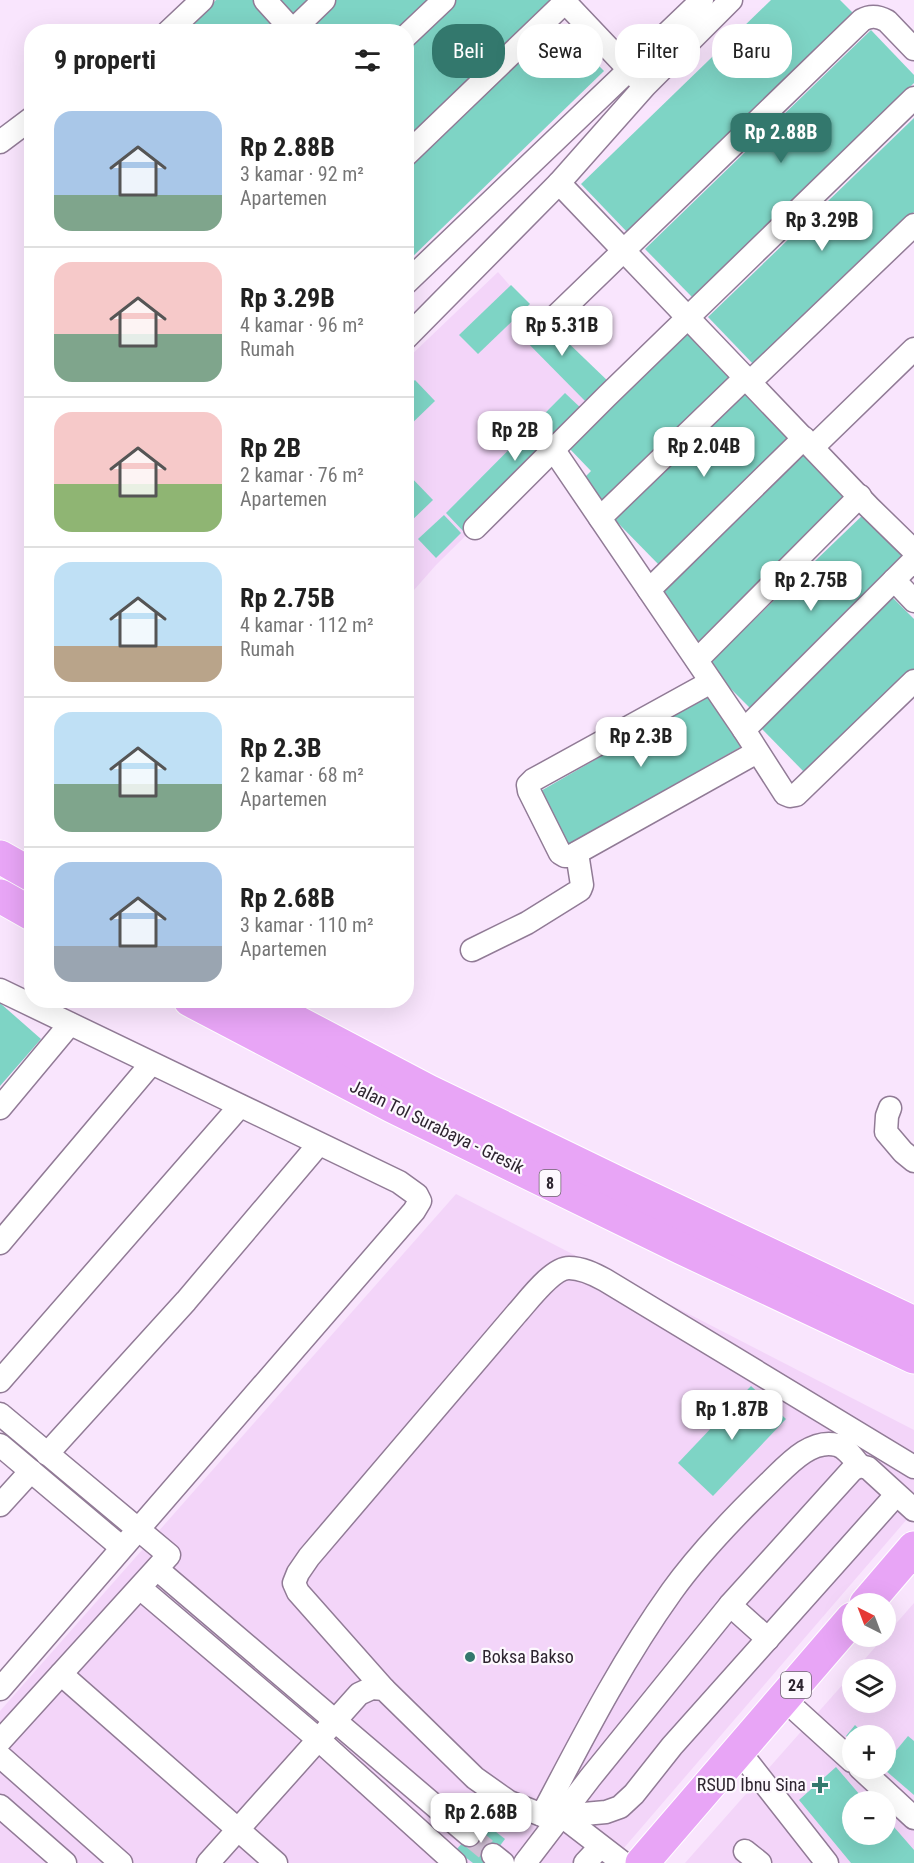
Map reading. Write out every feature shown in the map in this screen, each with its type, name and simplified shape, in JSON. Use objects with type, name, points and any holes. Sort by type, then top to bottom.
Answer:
[{"type":"highway","points":[[0,858],[24,871]]},
{"type":"highway","points":[[0,896],[24,910]]},
{"type":"highway","name":"Jalan Tol Surabaya - Gresik","points":[[205,1008],[392,1106],[682,1248],[914,1357]]},
{"type":"highway","name":"Jalan Tol Surabaya - Gresik","points":[[270,1008],[449,1101],[914,1323]]},
{"type":"highway","points":[[875,1593],[914,1548]]},
{"type":"highway","points":[[896,1596],[914,1576]]},
{"type":"highway","name":"24","points":[[745,1758],[842,1632]]},
{"type":"highway","name":"24","points":[[649,1861],[745,1758],[797,1711],[852,1647]]},
{"type":"street","points":[[176,24],[202,0]]},
{"type":"street","points":[[265,0],[287,24]]},
{"type":"street","points":[[300,24],[324,0]]},
{"type":"street","points":[[414,28],[444,0]]},
{"type":"street","points":[[700,26],[731,0]]},
{"type":"street","points":[[414,145],[564,1],[615,55]]},
{"type":"street","points":[[680,24],[698,1]]},
{"type":"street","points":[[555,317],[862,20],[868,16],[887,21],[914,50]]},
{"type":"street","points":[[414,330],[559,183],[637,78]]},
{"type":"street","points":[[414,276],[637,78]]},
{"type":"street","points":[[475,528],[553,449],[914,98]]},
{"type":"street","points":[[0,142],[24,124]]},
{"type":"street","points":[[559,183],[914,551]]},
{"type":"street","points":[[600,518],[914,225]]},
{"type":"street","points":[[649,590],[808,442],[914,349]]},
{"type":"street","points":[[553,449],[744,730],[784,794],[796,795],[914,681]]},
{"type":"street","points":[[697,660],[860,496]]},
{"type":"street","points":[[744,730],[914,560]]},
{"type":"street","points":[[894,580],[914,602]]},
{"type":"street","points":[[711,682],[533,780],[528,785],[560,853],[565,856],[577,853],[757,752]]},
{"type":"street","points":[[472,950],[528,923],[580,890],[582,885],[577,853]]},
{"type":"street","points":[[0,990],[24,1002]]},
{"type":"street","points":[[0,1689],[420,1203],[419,1197],[399,1182],[37,1008]]},
{"type":"street","points":[[0,1108],[70,1024]]},
{"type":"street","points":[[0,1243],[151,1064]]},
{"type":"street","points":[[0,1381],[240,1106]]},
{"type":"street","points":[[890,1108],[886,1132],[914,1161]]},
{"type":"street","points":[[47,1454],[186,1300],[319,1144]]},
{"type":"street","points":[[896,1495],[672,1746],[634,1794],[620,1807],[606,1812],[552,1816],[509,1802],[475,1778],[384,1689],[298,1592],[294,1583],[309,1557],[517,1313],[549,1278],[567,1268],[585,1270],[605,1280],[914,1467]]},
{"type":"street","points":[[0,1414],[168,1554],[158,1569],[0,1741]]},
{"type":"street","points":[[525,1863],[552,1816],[605,1695],[672,1591],[733,1518],[795,1458],[814,1448],[828,1444],[837,1445],[844,1448],[860,1467]]},
{"type":"street","points":[[0,1445],[121,1548]]},
{"type":"street","points":[[552,1816],[590,1778],[730,1605],[852,1470],[860,1467],[868,1468],[914,1510]]},
{"type":"street","points":[[0,1505],[31,1471]]},
{"type":"street","points":[[158,1569],[469,1835]]},
{"type":"street","points":[[140,1588],[319,1740],[455,1863]]},
{"type":"street","points":[[730,1605],[768,1639]]},
{"type":"street","points":[[61,1674],[276,1863]]},
{"type":"street","points":[[208,1863],[359,1694],[372,1688],[384,1689]]},
{"type":"street","points":[[797,1711],[842,1752]]},
{"type":"street","points":[[0,1756],[121,1863]]},
{"type":"street","points":[[745,1758],[827,1863]]},
{"type":"street","points":[[872,1779],[914,1818]]},
{"type":"street","points":[[0,1806],[65,1863]]},
{"type":"street","points":[[552,1816],[597,1856],[649,1861]]},
{"type":"shaded area","points":[[498,272],[607,396],[436,565],[414,590],[414,352]]},
{"type":"shaded area","points":[[456,1194],[914,1430],[914,1511],[611,1863],[0,1863],[0,1711]]},
{"type":"shaded area","name":"RSUD Ibnu Sina","points":[[914,1603],[914,1863],[685,1863],[842,1685],[842,1713],[896,1713],[896,1659],[865,1659],[875,1647],[896,1647],[896,1623]]},
{"type":"building","points":[[216,0],[254,0],[278,24],[191,24]]},
{"type":"building","points":[[276,0],[313,0],[294,19]]},
{"type":"building","points":[[334,0],[431,0],[407,24],[309,24]]},
{"type":"building","points":[[453,0],[551,0],[526,24],[517,24],[517,33],[505,44],[505,24],[432,24],[432,78],[470,78],[414,132],[414,37]]},
{"type":"building","points":[[771,0],[840,0],[854,14],[792,74],[792,24],[746,24]]},
{"type":"building","points":[[871,30],[914,75],[914,83],[693,298],[645,249]]},
{"type":"building","points":[[712,57],[712,78],[788,78],[628,233],[581,184],[690,78],[700,78],[700,69]]},
{"type":"building","points":[[517,62],[517,78],[597,78],[414,255],[414,161],[500,78],[505,78],[505,73]]},
{"type":"building","points":[[914,118],[914,212],[755,366],[708,317]]},
{"type":"building","points":[[511,285],[530,304],[478,354],[459,335]]},
{"type":"building","points":[[533,309],[611,384],[589,405],[514,329]]},
{"type":"building","points":[[689,327],[736,376],[603,505],[580,482],[591,471],[567,446]]},
{"type":"building","points":[[414,381],[435,401],[414,421]]},
{"type":"building","points":[[747,390],[795,438],[661,567],[614,519]]},
{"type":"building","points":[[565,393],[584,411],[464,532],[446,513]]},
{"type":"building","points":[[806,451],[853,499],[702,645],[655,597]]},
{"type":"building","points":[[414,480],[433,500],[414,518]]},
{"type":"building","points":[[867,511],[914,559],[755,713],[707,665]]},
{"type":"building","points":[[444,515],[461,533],[436,558],[418,539]]},
{"type":"building","points":[[892,597],[914,619],[914,669],[806,774],[759,726]]},
{"type":"building","points":[[713,692],[744,745],[569,845],[539,792]]},
{"type":"building","points":[[0,1003],[41,1039],[0,1086]]},
{"type":"building","points":[[751,1386],[786,1419],[713,1496],[678,1463]]},
{"type":"building","points":[[908,1736],[914,1741],[914,1795],[895,1779],[896,1751]]},
{"type":"building","points":[[836,1767],[842,1774],[842,1779],[846,1779],[857,1791],[842,1791],[842,1845],[896,1845],[896,1829],[914,1850],[914,1863],[851,1863],[799,1800]]},
{"type":"building","points":[[482,1821],[505,1839],[487,1863],[473,1863],[456,1850]]},
{"type":"tunnel","points":[[469,1835],[493,1855]]},
{"type":"place","name":"Boksa Bakso","points":[[470,1657]]},
{"type":"place","name":"RSUD Ibnu Sina","points":[[820,1785]]}]
